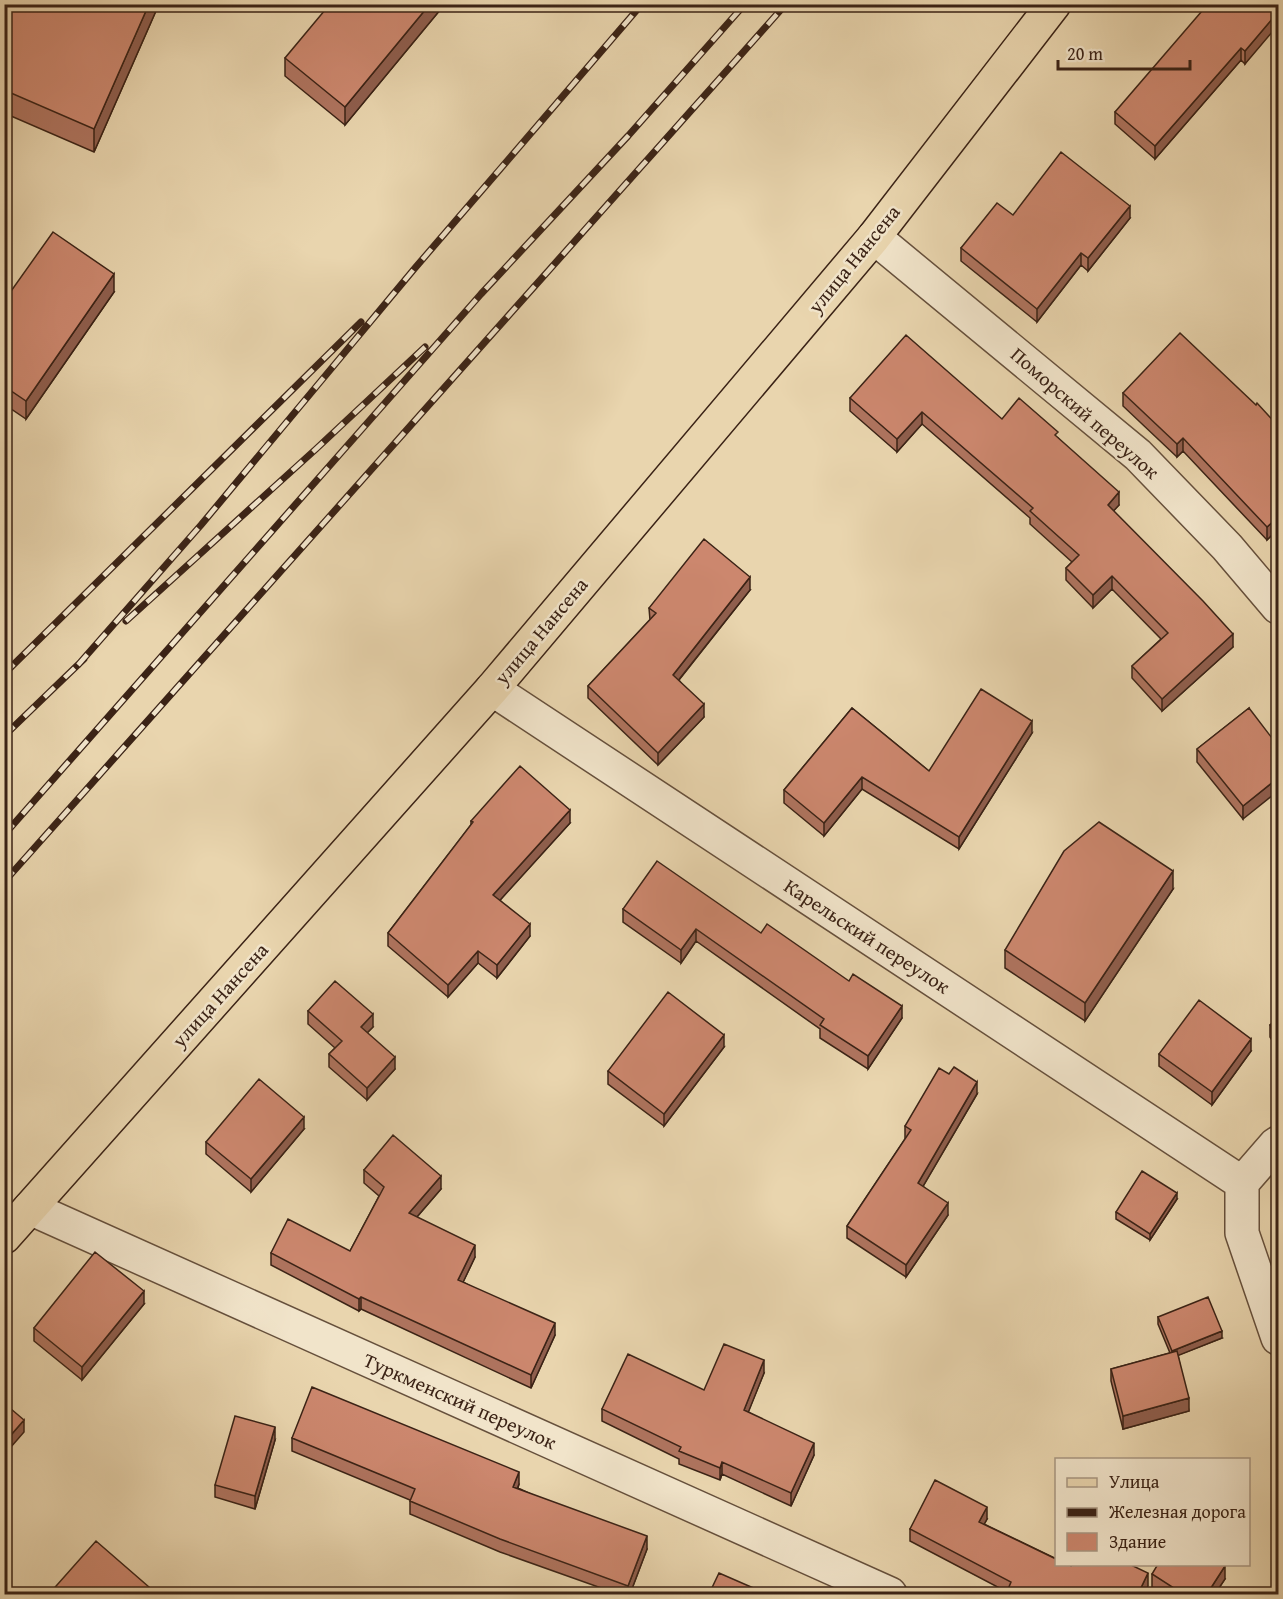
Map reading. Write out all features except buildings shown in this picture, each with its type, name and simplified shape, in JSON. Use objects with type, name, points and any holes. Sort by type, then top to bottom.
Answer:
[{"type":"main road","name":"улица Нансена","points":[[4,1237],[492,689],[874,237],[1054,4]]},
{"type":"street","name":"Поморский переулок","points":[[874,237],[1138,455],[1227,547],[1278,607]]},
{"type":"street","name":"Карельский переулок","points":[[492,689],[1242,1183]]},
{"type":"street","points":[[1278,1143],[1242,1183],[1242,1233],[1278,1338]]},
{"type":"street","name":"Туркменский переулок","points":[[30,1208],[890,1594]]},
{"type":"railway","points":[[78,665],[201,525],[415,268],[642,4]]},
{"type":"railway","points":[[4,835],[481,294],[628,136],[745,4]]},
{"type":"railway","points":[[4,882],[786,4]]},
{"type":"railway","points":[[4,674],[361,322]]},
{"type":"railway","points":[[126,621],[425,347]]},
{"type":"railway","points":[[4,736],[84,659]]}]
